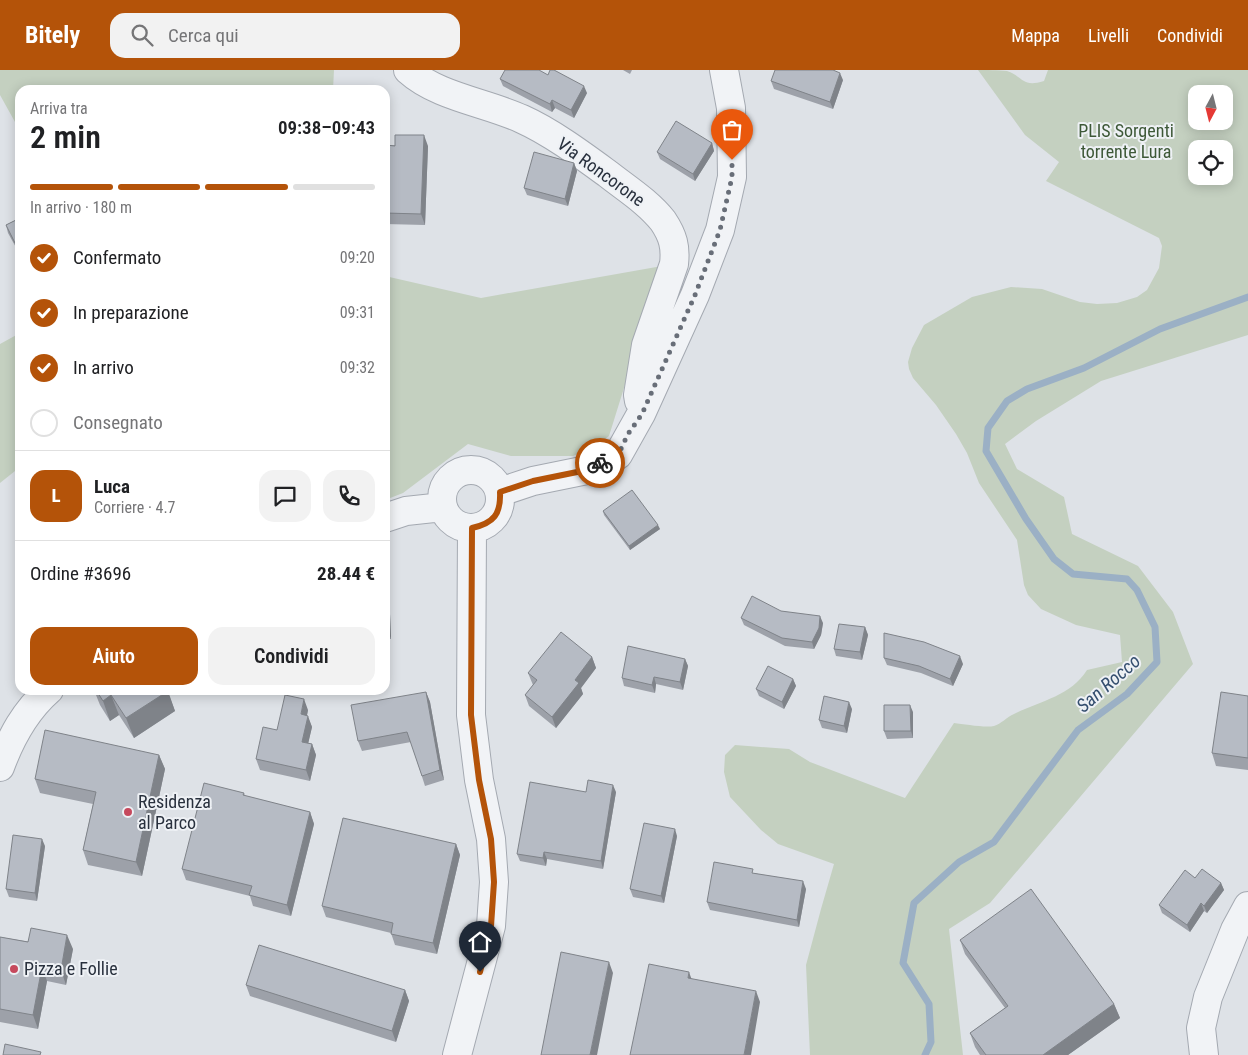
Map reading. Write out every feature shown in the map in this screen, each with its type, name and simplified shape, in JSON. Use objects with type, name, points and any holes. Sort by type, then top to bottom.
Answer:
[{"type":"street","name":"Via Roncorone","points":[[408,70],[435,88],[523,119],[576,151],[642,199],[662,222],[674,242],[674,264],[646,345],[638,396],[642,414]]},
{"type":"street","points":[[500,492],[533,481],[587,470],[618,455],[628,434],[642,414],[695,295],[720,230],[732,177],[731,108],[724,70]]},
{"type":"street","points":[[471,469],[484,472],[494,480],[500,492],[500,505],[495,517],[485,525],[472,528],[459,526],[449,518],[443,506],[442,493],[448,481],[458,473],[471,469]]},
{"type":"street","points":[[390,516],[406,511],[443,506]]},
{"type":"street","points":[[457,1055],[491,926],[494,882],[491,839],[479,780],[471,715],[472,528]]},
{"type":"street","points":[[0,767],[18,725],[44,695]]},
{"type":"street","points":[[1204,1055],[1201,1028],[1208,997],[1235,930],[1248,906]]},
{"type":"green space","points":[[0,70],[334,70],[333,85],[15,85],[15,122],[0,95]]},
{"type":"green space","name":"PLIS Sorgenti torrente Lura","points":[[978,70],[1007,71],[1024,81],[1037,83],[1044,81],[1048,70],[1248,70],[1248,335],[1101,381],[1036,421],[1005,444],[1017,469],[1064,497],[1072,534],[1138,566],[1173,612],[1193,664],[990,903],[949,929],[963,1055],[810,1055],[806,965],[834,864],[778,844],[761,830],[730,797],[724,772],[725,755],[735,745],[789,749],[810,762],[905,798],[954,723],[994,726],[1014,714],[1064,692],[1080,679],[1087,670],[1122,662],[1120,635],[1076,625],[1041,609],[1028,595],[1024,585],[1017,540],[979,483],[967,453],[956,434],[936,405],[913,378],[908,362],[912,348],[924,325],[972,297],[1011,287],[1042,289],[1080,302],[1097,304],[1117,303],[1137,297],[1147,290],[1159,268],[1162,246],[1159,238],[1046,181],[1059,162],[1025,135]]},
{"type":"green space","points":[[662,266],[609,436],[597,445],[573,456],[511,456],[468,444],[403,493],[390,498],[390,277],[481,298]]},
{"type":"green space","points":[[15,336],[15,471],[0,483],[0,344]]},
{"type":"building","points":[[505,70],[539,70],[548,75],[550,70],[554,70],[584,86],[571,110],[552,100],[550,104],[500,79]]},
{"type":"building","points":[[775,70],[833,70],[840,73],[830,102],[771,81]]},
{"type":"building","points":[[676,121],[712,143],[693,174],[657,152]]},
{"type":"building","points":[[395,135],[424,135],[421,214],[390,213],[390,146],[395,146]]},
{"type":"building","points":[[534,152],[574,163],[565,199],[524,188]]},
{"type":"building","points":[[15,220],[15,243],[6,225]]},
{"type":"building","points":[[632,490],[658,525],[629,546],[603,511]]},
{"type":"building","points":[[752,596],[781,611],[820,616],[819,628],[812,642],[782,638],[741,618]]},
{"type":"building","points":[[839,624],[865,627],[860,652],[834,649]]},
{"type":"building","points":[[561,632],[592,657],[575,680],[579,683],[552,717],[525,695],[537,680],[528,673]]},
{"type":"building","points":[[884,633],[924,642],[960,656],[950,679],[919,666],[884,658]]},
{"type":"building","points":[[628,646],[685,659],[680,682],[654,677],[652,685],[622,678]]},
{"type":"building","points":[[768,666],[793,679],[782,702],[756,689]]},
{"type":"building","points":[[426,692],[440,770],[422,776],[407,732],[358,741],[351,705]]},
{"type":"building","points":[[1221,692],[1248,696],[1248,758],[1212,753]]},
{"type":"building","points":[[99,695],[111,695],[103,701]]},
{"type":"building","points":[[111,695],[162,695],[126,718]]},
{"type":"building","points":[[285,695],[304,699],[301,714],[308,716],[302,742],[312,744],[306,770],[256,759],[263,727],[277,730]]},
{"type":"building","points":[[824,696],[849,702],[844,726],[819,720]]},
{"type":"building","points":[[884,705],[910,705],[911,731],[884,731]]},
{"type":"building","name":"Residenza al Parco","points":[[45,730],[159,755],[136,862],[83,850],[96,792],[35,779]]},
{"type":"building","points":[[588,780],[613,785],[601,861],[544,852],[543,858],[517,854],[530,782],[586,792]]},
{"type":"building","points":[[204,783],[310,812],[287,905],[249,895],[252,886],[182,869]]},
{"type":"building","points":[[343,818],[456,844],[433,943],[391,934],[393,923],[322,906]]},
{"type":"building","points":[[644,823],[675,829],[661,896],[630,889]]},
{"type":"building","points":[[13,835],[42,839],[35,893],[6,889]]},
{"type":"building","points":[[714,862],[753,869],[752,873],[803,881],[797,920],[707,902]]},
{"type":"building","points":[[1202,869],[1221,883],[1204,906],[1201,903],[1187,925],[1159,905],[1185,870],[1195,878]]},
{"type":"building","points":[[1031,889],[1114,1004],[1043,1055],[986,1055],[970,1033],[1008,1006],[960,940]]},
{"type":"building","points":[[31,928],[67,935],[61,970],[42,967],[33,1015],[0,1009],[0,937],[28,942]]},
{"type":"building","points":[[259,945],[405,990],[392,1031],[246,985]]},
{"type":"building","points":[[561,952],[609,962],[590,1055],[541,1055]]},
{"type":"building","points":[[649,964],[689,972],[688,978],[756,991],[744,1055],[630,1055]]},
{"type":"building","points":[[5,1044],[41,1052],[40,1055],[3,1055]]},
{"type":"waterway","name":"San Rocco","points":[[925,1055],[931,1042],[929,1004],[903,963],[914,903],[959,862],[994,842],[1078,730],[1127,694],[1157,662],[1155,627],[1137,590],[1127,579],[1073,574],[1054,559],[1026,519],[986,451],[988,428],[1007,401],[1027,389],[1084,368],[1160,329],[1248,297]]},
{"type":"way so far","points":[[600,463],[618,455],[628,434],[642,414],[695,295],[720,230],[732,177],[732,160]]},
{"type":"place","name":"Residenza al Parco","points":[[128,812]]},
{"type":"place","name":"Pizza e Follie","points":[[14,969]]},
{"type":"route","points":[[480,972],[491,926],[494,882],[491,839],[479,780],[471,715],[472,528],[485,525],[495,517],[500,505],[500,492],[533,481],[587,470],[600,463]]}]
